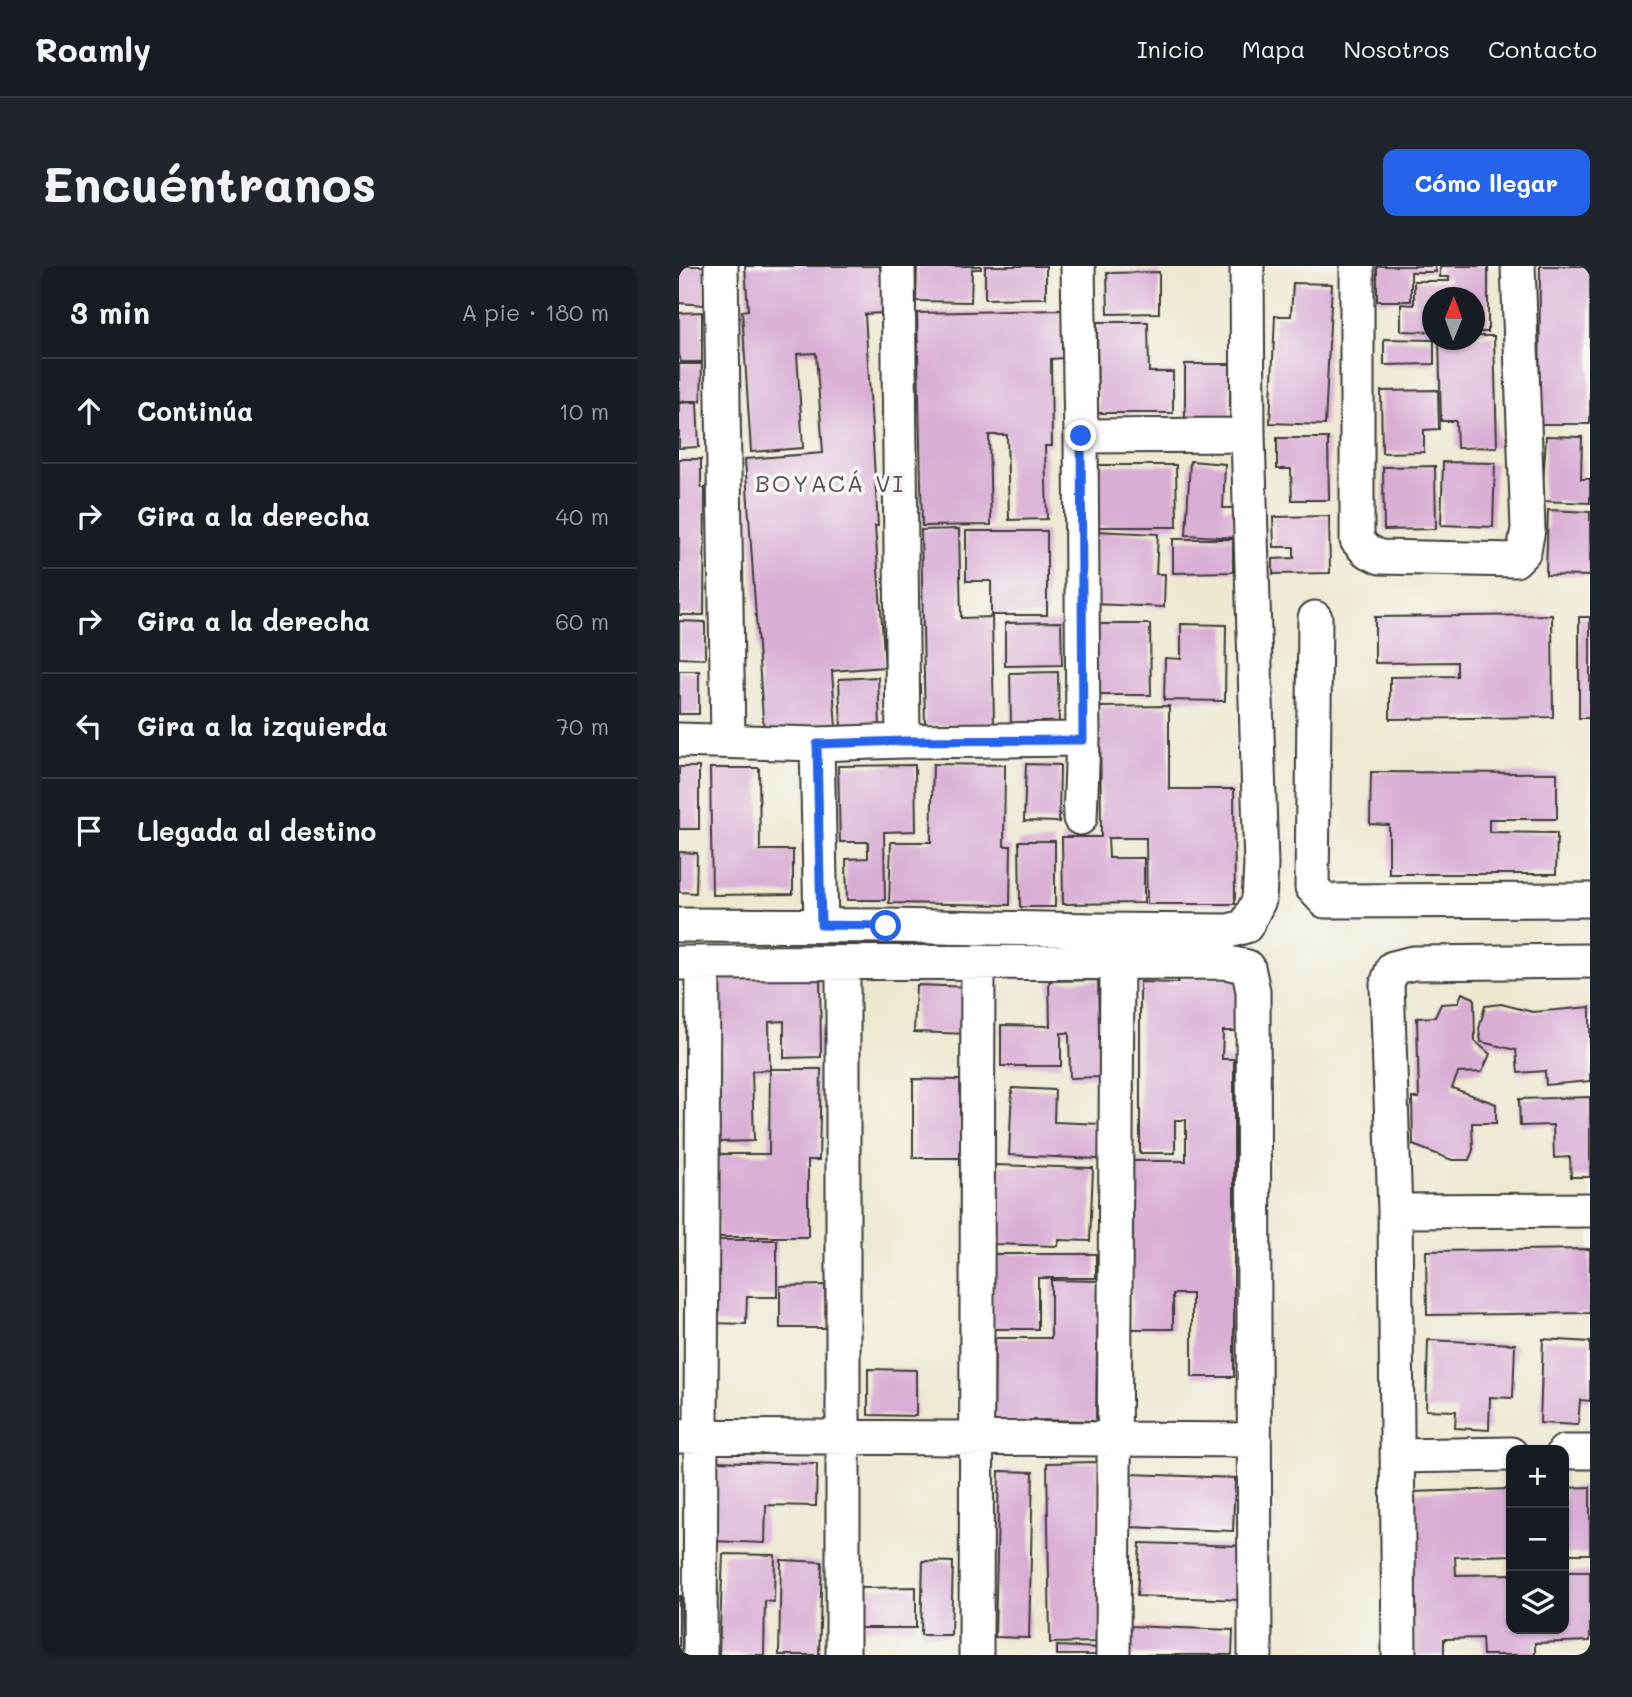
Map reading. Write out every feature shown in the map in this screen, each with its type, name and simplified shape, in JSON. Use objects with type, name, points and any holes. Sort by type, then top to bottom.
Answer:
[{"type":"street","points":[[721,266],[728,741]]},
{"type":"street","points":[[898,266],[903,741]]},
{"type":"street","points":[[1078,266],[1083,740],[1080,818]]},
{"type":"street","points":[[679,925],[1230,931],[1246,926],[1259,900],[1261,865],[1248,435],[1247,266]]},
{"type":"street","points":[[1357,266],[1357,540],[1366,551],[1380,557],[1515,560],[1524,551],[1528,529],[1518,266]]},
{"type":"street","points":[[1081,436],[1248,435]]},
{"type":"street","points":[[1315,618],[1312,887],[1325,901],[1590,900]]},
{"type":"street","points":[[679,740],[817,744],[1083,740]]},
{"type":"street","points":[[817,744],[821,925]]},
{"type":"street","points":[[1399,1655],[1395,1210],[1387,984],[1393,968],[1412,963],[1590,961]]},
{"type":"street","points":[[976,1655],[978,962]]},
{"type":"street","points":[[1113,1655],[1117,962]]},
{"type":"street","points":[[700,1655],[690,1436],[691,963],[1225,962],[1248,968],[1253,991],[1255,1655]]},
{"type":"street","points":[[843,963],[843,1655]]},
{"type":"street","points":[[1395,1210],[1590,1210]]},
{"type":"street","points":[[690,1436],[1254,1440]]},
{"type":"street","points":[[1569,1452],[1590,1452]]},
{"type":"street","points":[[1397,1456],[1506,1454]]},
{"type":"building","points":[[679,266],[706,266],[704,305],[679,303]]},
{"type":"building","points":[[745,266],[880,266],[884,313],[865,314],[885,667],[832,671],[836,728],[764,733],[745,459],[823,453],[816,353],[797,354],[803,448],[751,452],[742,311],[748,310]]},
{"type":"building","points":[[917,266],[981,266],[981,269],[972,269],[971,302],[916,301]]},
{"type":"building","points":[[985,266],[1046,266],[1046,298],[985,299]]},
{"type":"building","points":[[1377,266],[1435,266],[1436,272],[1411,272],[1411,301],[1377,301]]},
{"type":"building","points":[[1440,266],[1488,266],[1488,332],[1485,332],[1485,287],[1422,287],[1422,332],[1401,331],[1401,304],[1414,305],[1414,281],[1449,281],[1449,277],[1440,277]]},
{"type":"building","points":[[1540,266],[1590,266],[1590,424],[1539,424]]},
{"type":"building","points":[[1159,272],[1159,313],[1108,314],[1107,273]]},
{"type":"building","points":[[1293,283],[1332,284],[1325,425],[1270,423],[1275,316],[1291,316]]},
{"type":"building","points":[[1062,310],[1063,358],[1051,359],[1052,446],[1045,446],[1047,519],[1009,520],[1007,435],[989,435],[991,525],[922,526],[917,313]]},
{"type":"building","points":[[702,312],[702,362],[681,362],[679,313]]},
{"type":"building","points":[[1097,322],[1148,322],[1149,372],[1173,372],[1173,413],[1098,413]]},
{"type":"building","points":[[1485,336],[1494,336],[1497,447],[1457,448],[1456,421],[1441,421],[1439,350],[1485,350]]},
{"type":"building","points":[[1384,339],[1422,340],[1422,350],[1434,350],[1434,364],[1384,365]]},
{"type":"building","points":[[679,364],[702,364],[701,401],[679,401]]},
{"type":"building","points":[[1185,364],[1230,364],[1230,418],[1185,419]]},
{"type":"building","points":[[1438,390],[1439,429],[1424,430],[1424,452],[1382,453],[1381,391]]},
{"type":"building","points":[[697,402],[699,447],[679,448],[679,403]]},
{"type":"building","points":[[1546,436],[1582,437],[1581,479],[1590,479],[1590,503],[1542,501]]},
{"type":"building","points":[[1277,438],[1328,438],[1329,500],[1292,500],[1291,469],[1277,469]]},
{"type":"building","points":[[679,459],[701,459],[701,488],[705,488],[704,615],[679,615]]},
{"type":"building","points":[[1190,461],[1225,464],[1223,508],[1237,508],[1236,538],[1186,535]]},
{"type":"building","points":[[1443,462],[1495,463],[1493,527],[1441,525]]},
{"type":"building","points":[[1095,465],[1176,465],[1177,527],[1096,527]]},
{"type":"building","points":[[1435,466],[1436,529],[1384,530],[1383,467]]},
{"type":"building","points":[[1548,510],[1590,512],[1590,576],[1546,575]]},
{"type":"building","points":[[1329,516],[1330,573],[1273,574],[1273,559],[1294,558],[1294,547],[1274,547],[1273,517]]},
{"type":"building","points":[[959,529],[961,618],[992,617],[994,724],[925,725],[921,530]]},
{"type":"building","points":[[966,531],[1047,531],[1047,615],[991,615],[991,581],[966,581]]},
{"type":"building","points":[[1095,531],[1158,534],[1156,574],[1165,574],[1164,607],[1092,604]]},
{"type":"building","points":[[1173,539],[1233,539],[1233,572],[1173,573]]},
{"type":"building","points":[[1552,615],[1553,717],[1390,719],[1390,677],[1457,676],[1457,662],[1375,663],[1375,617]]},
{"type":"building","points":[[1579,617],[1590,617],[1590,718],[1579,718]]},
{"type":"building","points":[[679,621],[705,622],[705,659],[679,658]]},
{"type":"building","points":[[1061,622],[1062,665],[1005,666],[1005,623]]},
{"type":"building","points":[[1095,624],[1150,624],[1151,695],[1096,695]]},
{"type":"building","points":[[1181,624],[1226,625],[1225,701],[1164,700],[1165,658],[1181,659]]},
{"type":"building","points":[[679,671],[699,671],[699,714],[679,714]]},
{"type":"building","points":[[1058,672],[1059,727],[1011,727],[1010,673]]},
{"type":"building","points":[[878,677],[880,727],[841,729],[839,679]]},
{"type":"building","points":[[1169,706],[1169,789],[1234,789],[1235,904],[1147,904],[1146,838],[1108,838],[1109,858],[1144,858],[1144,903],[1063,904],[1062,837],[1101,837],[1100,707]]},
{"type":"building","points":[[933,764],[1005,765],[1004,846],[1011,846],[1010,905],[889,903],[891,842],[931,842]]},
{"type":"building","points":[[1026,764],[1060,765],[1059,822],[1024,821]]},
{"type":"building","points":[[915,765],[916,831],[884,832],[885,900],[847,900],[846,859],[868,858],[868,842],[840,842],[838,766]]},
{"type":"building","points":[[679,767],[699,767],[699,829],[679,829]]},
{"type":"building","points":[[710,768],[759,768],[760,850],[793,850],[793,894],[712,895]]},
{"type":"building","points":[[1371,772],[1557,773],[1557,819],[1489,819],[1489,832],[1557,833],[1556,874],[1389,874],[1389,825],[1370,824]]},
{"type":"building","points":[[1019,841],[1055,841],[1055,907],[1020,907]]},
{"type":"building","points":[[679,852],[697,853],[696,893],[679,892]]},
{"type":"building","points":[[820,971],[821,1057],[784,1058],[784,1021],[769,1022],[770,1070],[752,1071],[754,1141],[719,1142],[717,973]]},
{"type":"building","points":[[1178,978],[1241,978],[1241,1031],[1223,1031],[1222,1059],[1234,1059],[1234,1377],[1192,1377],[1192,1294],[1173,1294],[1173,1329],[1132,1329],[1132,1161],[1186,1161],[1186,1120],[1175,1120],[1175,1153],[1140,1153],[1140,982],[1178,983]]},
{"type":"building","points":[[1098,980],[1100,1077],[1070,1078],[1069,1033],[1061,1033],[1061,1066],[1001,1066],[1001,1025],[1050,1026],[1049,981]]},
{"type":"building","points":[[916,985],[971,987],[969,1034],[914,1032]]},
{"type":"building","points":[[1462,993],[1474,998],[1475,1041],[1490,1054],[1482,1072],[1458,1073],[1452,1088],[1496,1104],[1496,1123],[1472,1123],[1473,1150],[1469,1160],[1452,1160],[1413,1145],[1412,1098],[1419,1098],[1417,1018],[1435,1017],[1441,1004],[1458,1003]]},
{"type":"building","points":[[1501,1004],[1533,1012],[1590,1007],[1590,1081],[1546,1085],[1545,1071],[1518,1073],[1516,1050],[1481,1042],[1479,1029],[1485,1006]]},
{"type":"building","points":[[770,1069],[821,1069],[819,1160],[808,1160],[808,1237],[718,1237],[718,1154],[769,1154]]},
{"type":"building","points":[[913,1079],[961,1080],[961,1158],[913,1158]]},
{"type":"building","points":[[1012,1088],[1055,1090],[1054,1122],[1101,1124],[1099,1159],[1009,1155]]},
{"type":"building","points":[[1590,1097],[1590,1177],[1571,1177],[1570,1157],[1554,1158],[1553,1125],[1520,1126],[1519,1099]]},
{"type":"building","points":[[995,1165],[1093,1168],[1090,1241],[1059,1240],[1058,1246],[992,1244]]},
{"type":"building","points":[[713,1240],[777,1240],[777,1297],[747,1297],[746,1324],[713,1323]]},
{"type":"building","points":[[1590,1249],[1590,1313],[1427,1315],[1426,1251]]},
{"type":"building","points":[[992,1254],[1096,1254],[1096,1278],[1038,1278],[1038,1329],[992,1329]]},
{"type":"building","points":[[1051,1280],[1098,1281],[1096,1421],[1030,1420],[1030,1424],[994,1423],[995,1338],[1051,1338]]},
{"type":"building","points":[[825,1285],[826,1328],[780,1328],[780,1286]]},
{"type":"building","points":[[1543,1339],[1590,1342],[1590,1401],[1580,1400],[1578,1425],[1540,1423]]},
{"type":"building","points":[[1428,1340],[1515,1344],[1513,1398],[1490,1397],[1489,1430],[1455,1428],[1456,1411],[1426,1410]]},
{"type":"building","points":[[868,1369],[916,1370],[916,1416],[868,1415]]},
{"type":"building","points":[[714,1461],[817,1464],[816,1506],[766,1505],[765,1543],[711,1541]]},
{"type":"building","points":[[1098,1462],[1101,1642],[1050,1643],[1047,1463]]},
{"type":"building","points":[[999,1471],[1033,1472],[1029,1638],[995,1637]]},
{"type":"building","points":[[1131,1474],[1235,1478],[1233,1531],[1129,1527]]},
{"type":"building","points":[[1590,1487],[1590,1554],[1569,1554],[1569,1488]]},
{"type":"building","points":[[1506,1489],[1506,1555],[1455,1557],[1456,1575],[1506,1574],[1506,1634],[1569,1634],[1569,1572],[1590,1572],[1590,1641],[1535,1643],[1535,1655],[1483,1655],[1482,1638],[1444,1639],[1444,1655],[1412,1655],[1409,1492]]},
{"type":"building","points":[[1140,1543],[1244,1546],[1242,1600],[1137,1596]]},
{"type":"building","points":[[723,1554],[775,1555],[774,1602],[765,1601],[764,1655],[719,1655]]},
{"type":"building","points":[[781,1560],[822,1562],[819,1655],[779,1655]]},
{"type":"building","points":[[923,1561],[953,1562],[951,1635],[921,1635]]},
{"type":"building","points":[[916,1587],[916,1628],[860,1628],[860,1588]]},
{"type":"building","points":[[681,1596],[682,1655],[679,1655]]},
{"type":"building","points":[[1128,1626],[1233,1630],[1232,1655],[1127,1655]]},
{"type":"building","points":[[1057,1646],[1098,1648],[1097,1655],[1057,1655]]},
{"type":"district","name":"BOYACÁ VI","points":[[830,484]]},
{"type":"route","points":[[886,926],[821,925],[817,744],[1083,740],[1081,436]]}]
